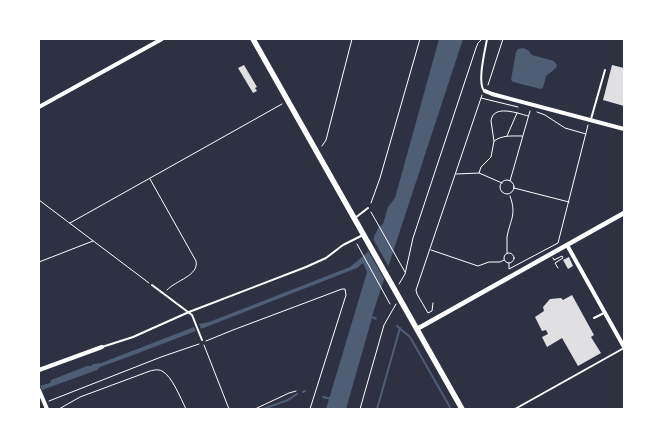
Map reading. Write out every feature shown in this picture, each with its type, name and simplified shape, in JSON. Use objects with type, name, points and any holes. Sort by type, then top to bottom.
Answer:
[{"type":"main road","points":[[253,39],[365,236],[396,285],[417,329],[462,409]]},
{"type":"street","points":[[39,107],[162,39]]},
{"type":"street","points":[[484,91],[624,128]]},
{"type":"street","points":[[417,329],[624,213]]},
{"type":"street","points":[[567,245],[624,347]]},
{"type":"street","points":[[39,370],[102,347]]},
{"type":"street","points":[[39,390],[46,409]]},
{"type":"lane","points":[[484,91],[482,88],[481,78],[487,39]]},
{"type":"lane","points":[[591,119],[605,70]]},
{"type":"lane","points":[[355,218],[368,208]]},
{"type":"lane","points":[[102,347],[133,337],[189,312],[306,267],[326,258],[343,245],[365,236]]},
{"type":"lane","points":[[152,286],[192,315],[202,341]]},
{"type":"lane","points":[[594,318],[604,313]]},
{"type":"lane","points":[[515,409],[624,347]]},
{"type":"path","points":[[316,149],[322,146],[326,140],[352,39]]},
{"type":"path","points":[[368,208],[380,178],[420,39]]},
{"type":"path","points":[[396,285],[405,273],[417,223],[476,48],[482,39]]},
{"type":"path","points":[[433,303],[432,311],[428,313],[416,291],[481,98],[503,39]]},
{"type":"path","points":[[481,98],[523,108]]},
{"type":"path","points":[[70,223],[288,100]]},
{"type":"path","points":[[530,110],[510,181],[514,188],[569,202]]},
{"type":"path","points":[[479,174],[481,167],[491,157],[494,142],[491,121],[493,114],[503,111],[528,116]]},
{"type":"path","points":[[538,112],[565,128],[587,134]]},
{"type":"path","points":[[507,136],[517,113]]},
{"type":"path","points":[[507,253],[512,254],[513,257],[513,260],[509,263],[509,269],[558,243],[589,124]]},
{"type":"path","points":[[494,142],[498,138],[507,136],[523,136]]},
{"type":"path","points":[[456,174],[479,174],[502,183],[510,181]]},
{"type":"path","points":[[150,178],[196,261],[197,266],[194,272],[172,284],[164,294]]},
{"type":"path","points":[[502,183],[500,189],[505,194],[511,193],[514,188]]},
{"type":"path","points":[[504,260],[507,253],[508,236],[514,206],[510,196]]},
{"type":"path","points":[[39,200],[94,240],[152,286]]},
{"type":"path","points":[[370,211],[405,273]]},
{"type":"path","points":[[39,262],[94,240]]},
{"type":"path","points":[[356,243],[390,304]]},
{"type":"path","points":[[430,250],[478,266],[489,262],[500,262],[504,260]]},
{"type":"path","points":[[553,258],[554,260],[562,256],[563,258],[555,263],[558,268]]},
{"type":"path","points":[[504,260],[509,263]]},
{"type":"path","points":[[44,402],[202,341],[345,289],[346,295],[310,409]]},
{"type":"path","points":[[360,409],[384,325],[393,308]]},
{"type":"path","points":[[202,341],[230,409]]},
{"type":"path","points":[[59,409],[80,397],[155,370],[162,371],[169,376],[186,409]]},
{"type":"path","points":[[255,409],[296,391]]},
{"type":"water","points":[[439,39],[463,39],[372,316],[377,318],[376,320],[372,318],[346,409],[326,409],[367,272],[363,263],[357,268],[201,329],[199,324],[209,322],[350,267],[367,253],[378,228],[383,224],[388,207],[395,198]]},
{"type":"water","points":[[523,48],[528,50],[532,55],[554,61],[557,65],[556,68],[546,76],[543,88],[541,89],[513,82],[511,80],[516,52],[518,49]]},
{"type":"water","points":[[194,327],[196,331],[100,367],[97,370],[42,390],[40,386],[50,383],[51,380],[87,366],[101,363]]},
{"type":"pier","points":[[372,237],[390,269],[386,282],[367,249]]},
{"type":"building","points":[[244,65],[257,87],[255,88],[257,91],[253,93],[238,68]]},
{"type":"building","points":[[612,65],[624,68],[624,106],[603,100]]},
{"type":"building","points":[[569,257],[573,266],[568,269],[563,260]]},
{"type":"building","points":[[572,295],[594,335],[591,337],[601,353],[578,366],[562,338],[547,347],[542,337],[548,334],[546,330],[542,331],[535,317],[544,311],[543,307],[550,299],[561,298],[563,300]]},
{"type":"waterway","points":[[397,326],[410,337],[451,409]]},
{"type":"waterway","points":[[377,409],[400,328]]},
{"type":"waterway","points":[[263,409],[288,400],[297,394]]},
{"type":"waterway","points":[[323,397],[332,399]]}]
